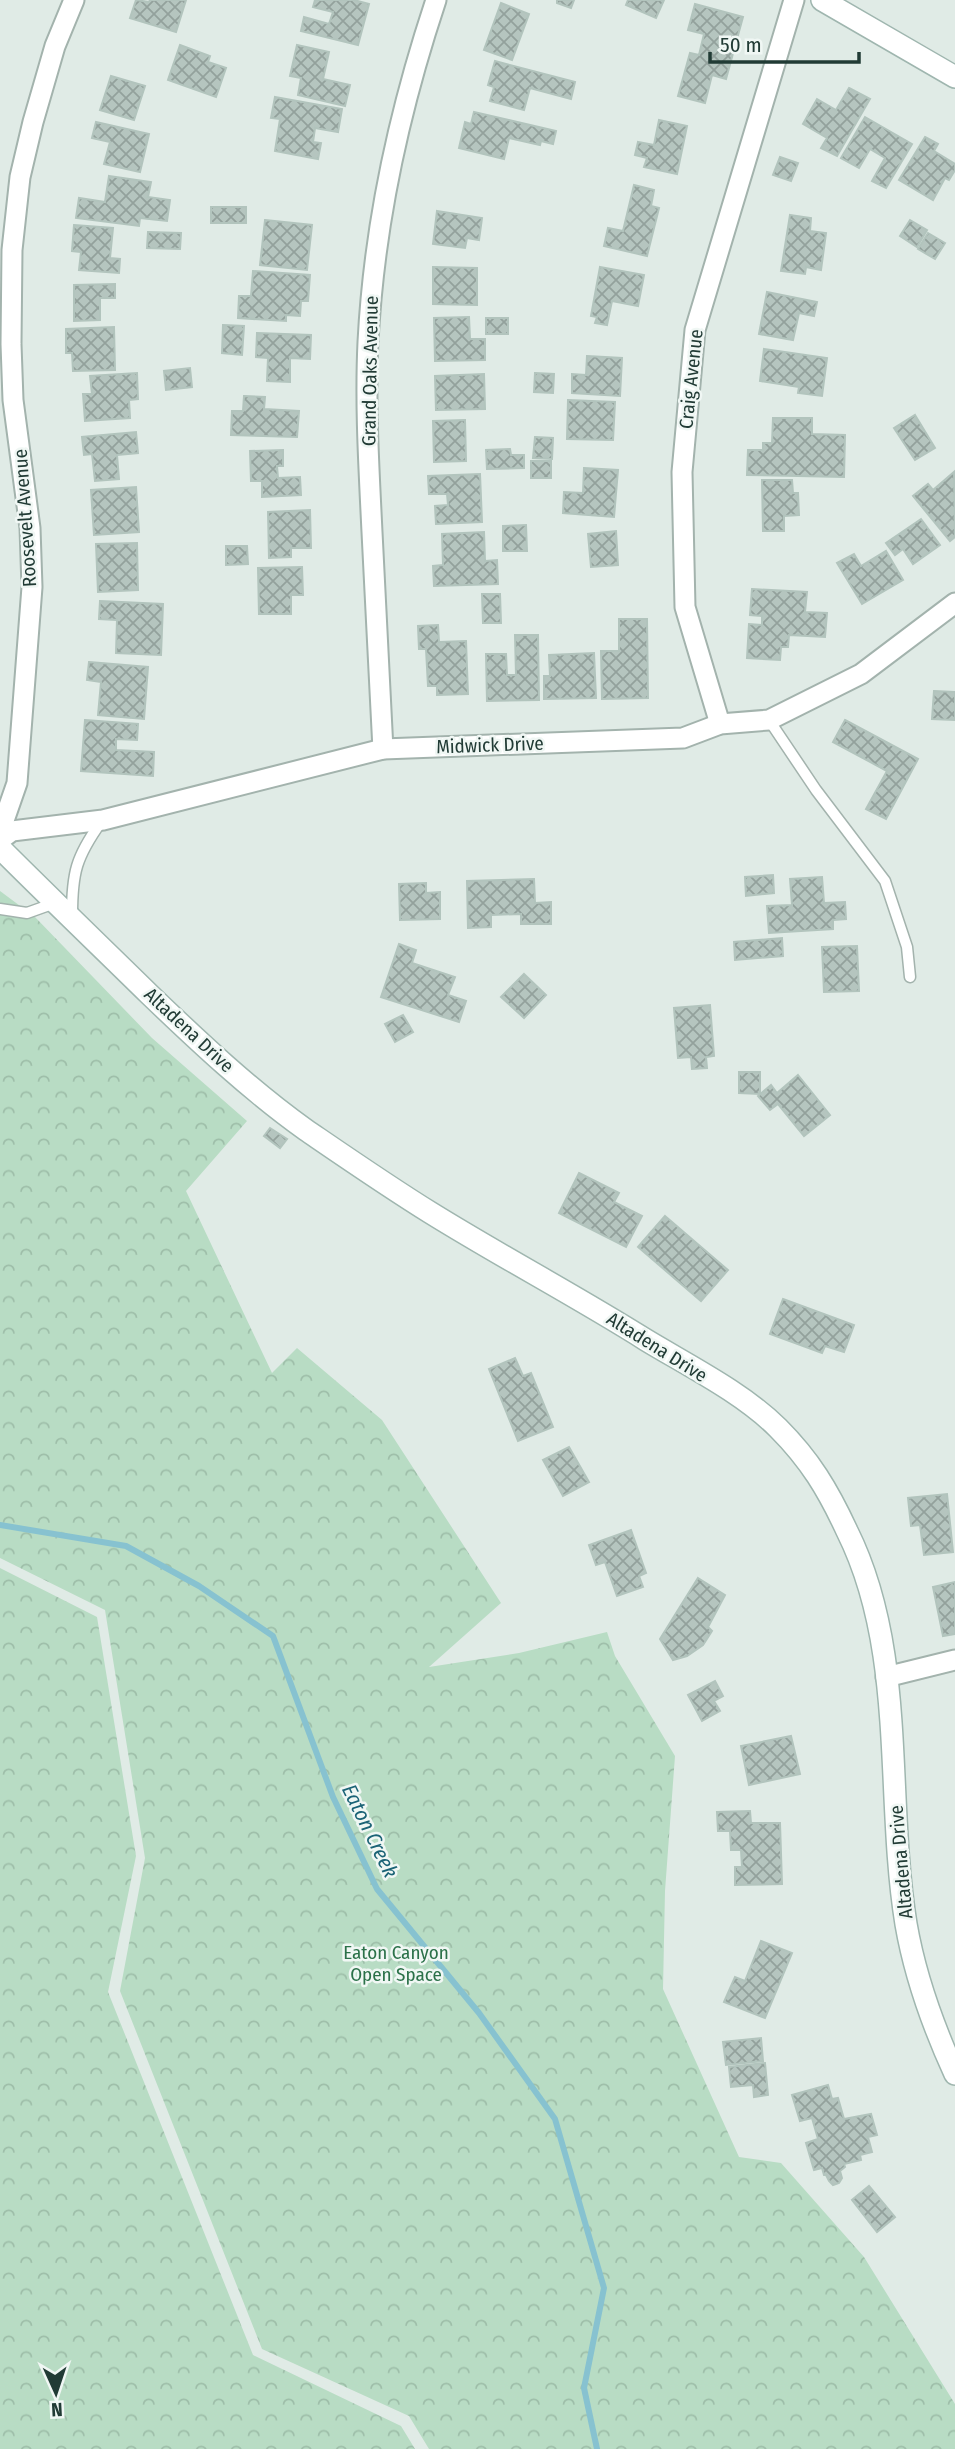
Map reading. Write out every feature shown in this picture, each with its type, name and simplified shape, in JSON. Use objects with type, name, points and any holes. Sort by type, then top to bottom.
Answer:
[{"type":"main road","points":[[822,0],[955,77]]},
{"type":"main road","name":"Altadena Drive","points":[[0,848],[213,1055],[305,1129],[430,1213],[575,1296],[736,1395],[774,1424],[810,1462],[850,1536],[866,1577],[876,1615],[886,1677],[906,1924],[919,1982],[939,2039],[955,2074]]},
{"type":"street","name":"Roosevelt Avenue","points":[[0,832],[17,783],[32,587],[30,528],[13,400],[10,294],[14,224],[20,177],[33,122],[55,46],[74,0]]},
{"type":"street","name":"Grand Oaks Avenue","points":[[383,749],[368,440],[368,341],[377,241],[390,164],[409,87],[436,0]]},
{"type":"street","name":"Craig Avenue","points":[[720,724],[685,607],[682,472],[695,330],[794,0]]},
{"type":"street","name":"Midwick Drive","points":[[0,840],[12,831],[103,820],[383,749],[683,738],[720,724],[769,720],[861,674],[955,603]]},
{"type":"street","points":[[886,1677],[955,1660]]},
{"type":"lane","points":[[769,720],[816,790],[885,881],[907,947],[910,977]]},
{"type":"lane","points":[[72,919],[72,887],[76,864],[83,847],[103,820]]},
{"type":"lane","points":[[0,909],[27,913],[55,903]]},
{"type":"green space","name":"Eaton Canyon Open Space","points":[[0,891],[35,917],[152,1038],[247,1121],[186,1191],[272,1373],[297,1348],[382,1420],[501,1603],[429,1667],[519,1653],[607,1632],[615,1656],[675,1756],[665,1891],[663,1989],[739,2157],[781,2163],[864,2257],[955,2404],[955,2449],[429,2449],[409,2416],[262,2349],[120,1991],[145,1858],[105,1610],[0,1558]]},
{"type":"green space","points":[[0,1568],[97,1617],[136,1856],[108,1992],[253,2355],[401,2426],[415,2449],[0,2449]]},
{"type":"building","points":[[136,0],[186,0],[176,32],[130,18]]},
{"type":"building","points":[[315,0],[354,0],[369,4],[358,45],[301,31],[304,17],[329,24],[333,12],[313,7]]},
{"type":"building","points":[[557,0],[574,0],[571,8],[557,3]]},
{"type":"building","points":[[628,0],[664,0],[656,18],[626,5]]},
{"type":"building","points":[[501,3],[529,14],[512,60],[484,50]]},
{"type":"building","points":[[695,4],[743,17],[726,79],[712,75],[705,103],[678,96],[690,53],[699,55],[704,34],[688,30]]},
{"type":"building","points":[[180,45],[210,56],[208,62],[226,68],[216,97],[168,80]]},
{"type":"building","points":[[297,45],[329,52],[323,79],[350,85],[345,106],[298,95],[301,78],[290,76]]},
{"type":"building","points":[[495,61],[575,82],[571,99],[530,88],[524,110],[490,101],[494,87],[488,85]]},
{"type":"building","points":[[111,76],[145,86],[134,120],[100,110]]},
{"type":"building","points":[[849,88],[870,99],[837,156],[821,148],[827,138],[803,124],[817,99],[836,110]]},
{"type":"building","points":[[275,97],[342,109],[338,132],[315,128],[313,142],[321,143],[318,159],[275,151],[280,119],[271,118]]},
{"type":"building","points":[[474,112],[556,131],[553,144],[541,141],[540,145],[509,138],[504,159],[459,148],[465,122],[471,124]]},
{"type":"building","points":[[865,117],[912,144],[886,188],[872,181],[885,158],[870,149],[859,168],[841,158]]},
{"type":"building","points":[[659,120],[687,126],[677,174],[644,167],[647,158],[635,155],[638,142],[654,145]]},
{"type":"building","points":[[96,122],[149,134],[140,172],[104,164],[110,142],[92,138]]},
{"type":"building","points":[[925,137],[938,144],[934,151],[955,164],[955,170],[949,180],[945,178],[933,200],[899,180]]},
{"type":"building","points":[[780,157],[798,163],[791,181],[773,175]]},
{"type":"building","points":[[109,176],[151,182],[148,197],[170,200],[167,221],[140,218],[139,226],[76,218],[79,198],[105,202]]},
{"type":"building","points":[[634,185],[654,190],[651,206],[659,208],[647,256],[604,246],[608,228],[623,231]]},
{"type":"building","points":[[211,207],[246,207],[246,223],[211,223]]},
{"type":"building","points":[[437,211],[482,218],[479,240],[467,238],[465,248],[433,244]]},
{"type":"building","points":[[790,215],[811,218],[810,231],[826,233],[821,270],[806,267],[805,274],[781,271]]},
{"type":"building","points":[[265,220],[312,225],[307,270],[260,265]]},
{"type":"building","points":[[910,220],[927,230],[917,247],[900,236]]},
{"type":"building","points":[[74,225],[113,228],[110,258],[120,259],[119,273],[79,270],[81,252],[72,251]]},
{"type":"building","points":[[148,232],[181,233],[180,249],[147,248]]},
{"type":"building","points":[[928,233],[945,243],[935,259],[918,249]]},
{"type":"building","points":[[433,267],[477,268],[477,305],[433,304]]},
{"type":"building","points":[[600,267],[644,275],[638,306],[612,301],[607,325],[595,323],[597,317],[591,316]]},
{"type":"building","points":[[253,271],[310,275],[308,301],[301,301],[300,316],[286,315],[286,321],[238,318],[239,296],[251,296]]},
{"type":"building","points":[[115,284],[115,298],[100,298],[100,320],[74,321],[74,285]]},
{"type":"building","points":[[767,292],[817,302],[814,316],[799,313],[793,340],[759,334]]},
{"type":"building","points":[[469,317],[470,339],[485,339],[485,360],[435,361],[434,318]]},
{"type":"building","points":[[486,318],[508,318],[508,334],[486,334]]},
{"type":"building","points":[[223,325],[244,326],[242,355],[222,353]]},
{"type":"building","points":[[114,327],[115,370],[73,371],[72,353],[66,353],[66,329]]},
{"type":"building","points":[[257,333],[311,335],[310,359],[290,358],[290,382],[267,381],[268,358],[256,357]]},
{"type":"building","points":[[764,349],[827,358],[822,396],[798,393],[799,387],[760,381]]},
{"type":"building","points":[[587,356],[622,358],[620,396],[572,393],[572,374],[586,375]]},
{"type":"building","points":[[190,368],[192,387],[166,390],[164,371]]},
{"type":"building","points":[[137,373],[138,399],[129,400],[130,418],[85,421],[83,394],[92,394],[90,376]]},
{"type":"building","points":[[535,373],[554,374],[553,393],[534,392]]},
{"type":"building","points":[[484,374],[485,409],[436,410],[435,376]]},
{"type":"building","points":[[244,396],[265,397],[264,409],[299,411],[297,437],[231,435],[232,411],[243,411]]},
{"type":"building","points":[[568,400],[615,402],[613,440],[567,439]]},
{"type":"building","points":[[915,415],[935,448],[915,460],[894,428]]},
{"type":"building","points":[[773,418],[812,418],[812,434],[845,435],[844,477],[747,475],[748,450],[763,450],[763,443],[772,443]]},
{"type":"building","points":[[465,420],[466,461],[434,462],[433,421]]},
{"type":"building","points":[[136,432],[138,453],[117,455],[119,479],[95,481],[92,454],[84,455],[82,437]]},
{"type":"building","points":[[535,437],[553,438],[552,459],[533,458]]},
{"type":"building","points":[[510,449],[511,455],[524,455],[524,468],[487,469],[486,450]]},
{"type":"building","points":[[283,450],[283,466],[277,466],[278,478],[300,477],[301,495],[262,497],[262,481],[251,481],[250,451]]},
{"type":"building","points":[[531,461],[551,461],[551,478],[531,478]]},
{"type":"building","points":[[584,468],[618,470],[614,517],[563,513],[564,492],[583,493]]},
{"type":"building","points":[[954,472],[955,537],[950,541],[913,496],[928,484],[933,490]]},
{"type":"building","points":[[480,474],[482,522],[436,524],[435,506],[448,505],[447,494],[429,494],[428,476]]},
{"type":"building","points":[[762,480],[792,480],[793,493],[798,493],[799,515],[784,516],[784,531],[763,531]]},
{"type":"building","points":[[136,487],[139,532],[94,535],[91,490]]},
{"type":"building","points":[[310,510],[311,548],[291,548],[291,557],[269,558],[268,512]]},
{"type":"building","points":[[921,519],[940,545],[913,564],[903,549],[895,555],[886,543]]},
{"type":"building","points":[[526,525],[527,551],[503,551],[503,526]]},
{"type":"building","points":[[616,531],[618,565],[591,567],[588,534]]},
{"type":"building","points":[[484,532],[485,561],[497,560],[498,584],[434,586],[433,566],[443,565],[442,534]]},
{"type":"building","points":[[137,543],[138,590],[98,592],[96,544]]},
{"type":"building","points":[[226,546],[247,546],[248,564],[226,565]]},
{"type":"building","points":[[886,551],[903,580],[862,604],[837,563],[854,554],[861,566]]},
{"type":"building","points":[[302,567],[303,595],[291,595],[291,614],[259,614],[258,568]]},
{"type":"building","points":[[752,589],[807,592],[805,612],[827,613],[825,637],[789,635],[788,647],[781,647],[780,660],[747,658],[749,624],[762,625],[762,616],[750,615]]},
{"type":"building","points":[[482,594],[500,594],[501,623],[483,623]]},
{"type":"building","points":[[100,601],[163,604],[161,655],[116,653],[117,620],[99,619]]},
{"type":"building","points":[[619,619],[647,619],[648,698],[602,699],[601,651],[619,651]]},
{"type":"building","points":[[438,625],[439,642],[466,641],[468,694],[437,695],[437,686],[428,686],[426,649],[419,649],[418,626]]},
{"type":"building","points":[[515,635],[538,635],[539,700],[487,701],[486,654],[506,654],[507,675],[516,675]]},
{"type":"building","points":[[594,653],[596,698],[544,699],[544,676],[550,676],[549,655]]},
{"type":"building","points":[[89,662],[148,667],[144,719],[98,715],[101,682],[87,680]]},
{"type":"building","points":[[934,691],[955,692],[955,720],[932,719]]},
{"type":"building","points":[[85,720],[138,724],[137,740],[116,739],[116,750],[154,752],[153,776],[81,771]]},
{"type":"building","points":[[845,720],[918,759],[886,819],[866,809],[887,771],[833,742]]},
{"type":"building","points":[[773,875],[774,893],[746,896],[745,877]]},
{"type":"building","points":[[822,877],[824,903],[845,902],[846,919],[833,920],[833,929],[769,933],[767,906],[792,905],[790,879]]},
{"type":"building","points":[[534,879],[535,903],[551,902],[551,924],[521,924],[521,914],[491,915],[491,927],[468,928],[467,881]]},
{"type":"building","points":[[426,883],[426,893],[440,892],[440,919],[400,920],[399,884]]},
{"type":"building","points":[[782,938],[783,956],[735,960],[734,942]]},
{"type":"building","points":[[399,944],[416,950],[412,963],[455,977],[448,995],[466,1001],[459,1022],[381,997]]},
{"type":"building","points":[[857,946],[859,991],[824,992],[822,947]]},
{"type":"building","points":[[524,974],[546,995],[524,1018],[501,997]]},
{"type":"building","points":[[710,1005],[714,1056],[706,1057],[707,1068],[692,1069],[691,1057],[678,1058],[674,1008]]},
{"type":"building","points":[[403,1015],[413,1032],[395,1042],[385,1024]]},
{"type":"building","points":[[739,1072],[760,1072],[760,1094],[739,1093]]},
{"type":"building","points":[[798,1075],[830,1115],[804,1136],[778,1104],[770,1110],[758,1096],[771,1085],[777,1093]]},
{"type":"building","points":[[270,1128],[287,1139],[280,1148],[264,1136]]},
{"type":"building","points":[[579,1173],[619,1193],[614,1202],[642,1216],[626,1247],[559,1213]]},
{"type":"building","points":[[665,1216],[728,1270],[701,1301],[638,1247]]},
{"type":"building","points":[[783,1299],[854,1325],[844,1352],[825,1346],[822,1353],[770,1334]]},
{"type":"building","points":[[515,1358],[523,1376],[531,1373],[553,1427],[518,1441],[489,1369]]},
{"type":"building","points":[[569,1447],[589,1482],[563,1496],[543,1460]]},
{"type":"building","points":[[947,1494],[953,1552],[924,1555],[920,1525],[911,1526],[908,1498]]},
{"type":"building","points":[[631,1530],[646,1573],[639,1576],[643,1587],[617,1596],[605,1562],[596,1565],[589,1545]]},
{"type":"building","points":[[698,1578],[725,1595],[708,1627],[712,1631],[703,1645],[687,1656],[673,1660],[660,1639]]},
{"type":"building","points":[[955,1582],[955,1634],[943,1636],[933,1587]]},
{"type":"building","points":[[715,1681],[723,1696],[714,1701],[720,1711],[702,1721],[688,1695]]},
{"type":"building","points":[[791,1736],[800,1774],[749,1785],[741,1746]]},
{"type":"building","points":[[750,1811],[751,1823],[780,1823],[782,1884],[735,1885],[735,1867],[742,1867],[741,1850],[731,1850],[730,1831],[718,1831],[717,1812]]},
{"type":"building","points":[[761,1941],[792,1953],[765,2018],[724,2002],[735,1977],[745,1981]]},
{"type":"building","points":[[761,2038],[763,2061],[726,2065],[723,2042]]},
{"type":"building","points":[[765,2063],[768,2095],[754,2097],[753,2085],[731,2087],[729,2067]]},
{"type":"building","points":[[828,2085],[832,2099],[838,2098],[844,2119],[871,2114],[877,2135],[868,2137],[872,2152],[860,2155],[861,2160],[844,2164],[845,2167],[840,2171],[842,2178],[839,2183],[833,2185],[824,2175],[822,2168],[814,2170],[806,2143],[818,2139],[812,2118],[800,2121],[792,2095]]},
{"type":"building","points":[[869,2186],[895,2217],[877,2232],[852,2200]]},
{"type":"waterway","name":"Eaton Creek","points":[[0,1525],[126,1546],[199,1586],[273,1636],[333,1797],[377,1889],[479,2013],[555,2119],[604,2288],[584,2388],[597,2449]]}]
